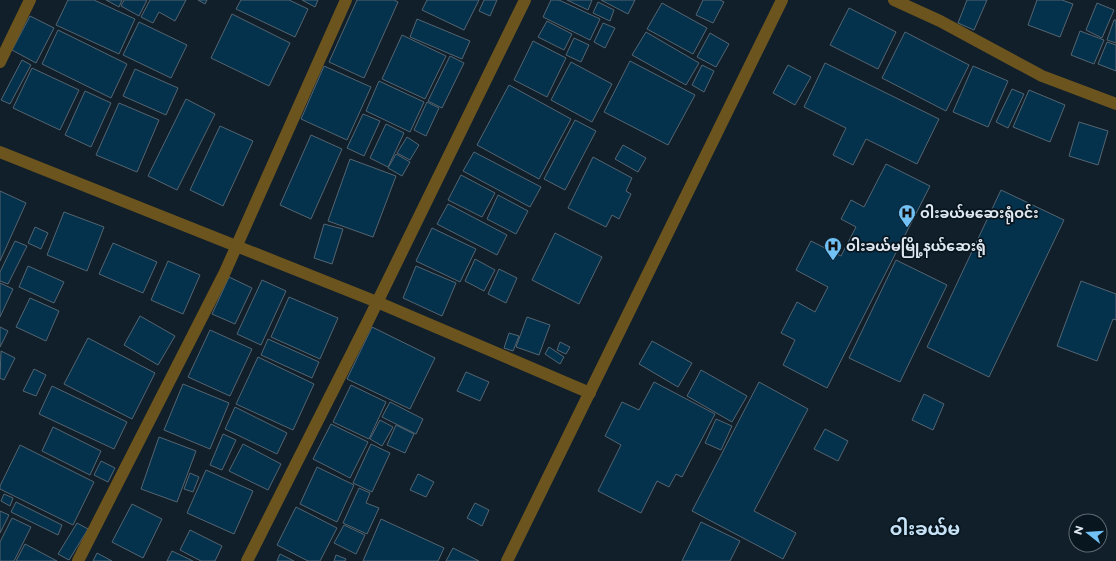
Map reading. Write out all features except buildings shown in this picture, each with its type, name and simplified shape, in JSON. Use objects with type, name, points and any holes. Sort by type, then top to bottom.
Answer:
[{"type":"street","points":[[0,62],[30,0]]},
{"type":"street","points":[[78,561],[225,272],[346,0]]},
{"type":"street","points":[[247,561],[377,302],[525,0]]},
{"type":"street","points":[[507,561],[782,0]]},
{"type":"street","points":[[894,0],[940,22],[1042,76],[1116,104]]},
{"type":"street","points":[[0,152],[377,302],[590,393]]},
{"type":"place","name":"ဝါးခယ်မဆေးရုံဝင်း","points":[[907,228]]},
{"type":"place","name":"ဝါးခယ်မမြို့နယ်ဆေးရုံ","points":[[833,261]]},
{"type":"district","name":"ဝါးခယ်မ","points":[[925,529]]}]
